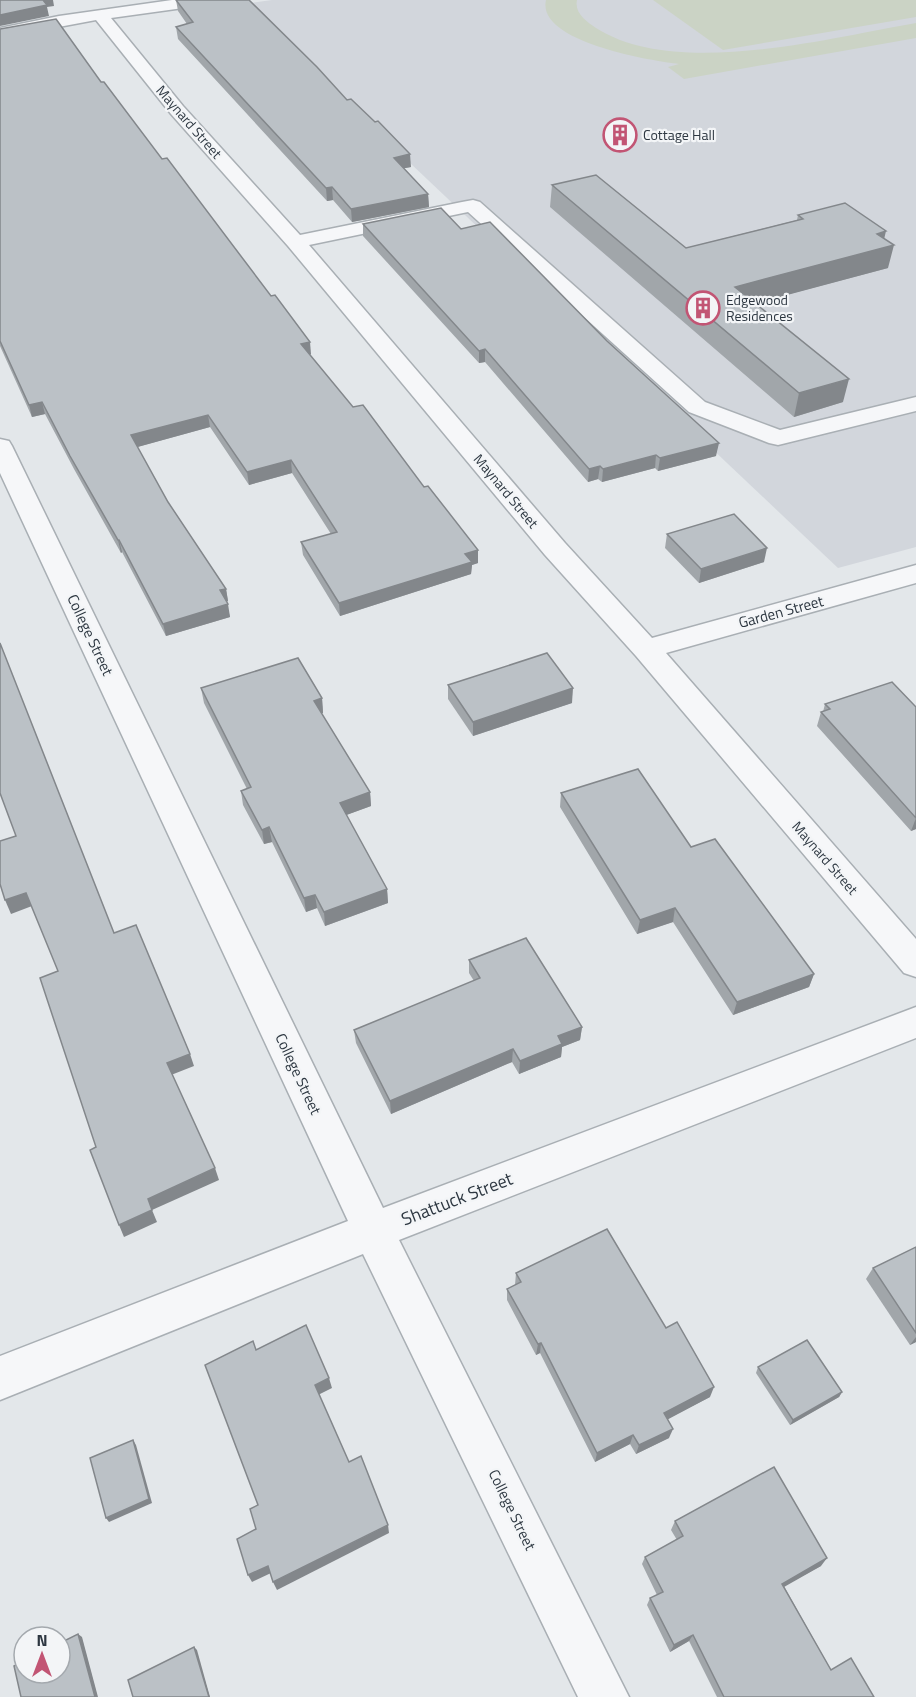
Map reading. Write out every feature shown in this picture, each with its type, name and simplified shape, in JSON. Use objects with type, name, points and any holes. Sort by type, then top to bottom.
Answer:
[{"type":"street","points":[[0,33],[100,15],[205,0]]},
{"type":"street","name":"Maynard Street","points":[[100,15],[177,110],[295,242],[555,549],[646,649],[916,963]]},
{"type":"street","points":[[295,242],[468,207],[697,407],[778,438],[916,404]]},
{"type":"street","name":"College Street","points":[[0,446],[373,1231],[604,1697]]},
{"type":"street","name":"Garden Street","points":[[646,649],[916,574]]},
{"type":"street","name":"Shattuck Street","points":[[0,1378],[373,1231],[916,1022]]},
{"type":"shaded area","points":[[272,0],[916,0],[916,547],[838,568],[242,4]]},
{"type":"shaded area","points":[[546,0],[577,0],[579,13],[596,28],[629,43],[667,51],[709,53],[753,50],[797,45],[916,23],[916,38],[684,79],[668,67],[679,64],[622,54],[577,38],[559,27],[548,15]]},
{"type":"shaded area","points":[[653,0],[916,0],[916,17],[723,50]]},
{"type":"building","points":[[0,0],[43,0],[47,5],[0,15]]},
{"type":"building","points":[[176,0],[249,0],[347,100],[351,99],[375,122],[378,121],[410,154],[394,158],[428,194],[351,209],[332,187],[326,188],[176,27],[193,22]]},
{"type":"building","points":[[56,19],[101,82],[104,82],[162,159],[167,158],[271,296],[275,295],[310,342],[301,344],[353,407],[363,405],[424,487],[428,486],[478,550],[465,554],[472,562],[339,603],[301,542],[337,532],[291,460],[247,472],[208,415],[131,435],[168,502],[226,589],[220,590],[228,604],[163,624],[42,402],[29,405],[0,341],[0,29]]},
{"type":"building","points":[[596,175],[686,248],[803,219],[798,215],[845,203],[886,231],[877,234],[894,245],[735,287],[849,379],[799,393],[552,185]]},
{"type":"building","points":[[441,208],[461,229],[490,222],[607,341],[719,443],[660,458],[656,455],[603,469],[600,466],[589,469],[485,349],[479,351],[363,224]]},
{"type":"building","points":[[734,514],[767,548],[701,569],[667,534]]},
{"type":"building","points":[[0,643],[114,933],[136,925],[190,1054],[167,1063],[215,1168],[148,1199],[152,1210],[119,1225],[90,1150],[96,1147],[40,978],[58,971],[26,893],[5,900],[0,884],[0,841],[16,836],[0,793]]},
{"type":"building","points":[[547,653],[573,688],[473,722],[448,685]]},
{"type":"building","points":[[298,658],[322,698],[314,701],[370,792],[340,803],[387,889],[324,912],[315,895],[304,898],[269,827],[262,830],[241,791],[251,787],[201,688]]},
{"type":"building","points":[[892,682],[916,707],[916,818],[821,712],[830,709],[825,704]]},
{"type":"building","points":[[638,769],[691,847],[715,839],[814,974],[737,1002],[675,908],[640,920],[561,793]]},
{"type":"building","points":[[526,938],[582,1027],[558,1036],[562,1044],[520,1061],[513,1049],[390,1101],[354,1030],[480,978],[469,960]]},
{"type":"building","points":[[607,1229],[666,1328],[677,1322],[714,1387],[664,1413],[673,1429],[639,1445],[633,1435],[597,1453],[541,1343],[538,1344],[507,1289],[521,1282],[516,1273]]},
{"type":"building","points":[[916,1247],[916,1333],[873,1268]]},
{"type":"building","points":[[306,1325],[329,1378],[315,1385],[349,1462],[361,1456],[388,1525],[273,1582],[268,1566],[248,1575],[237,1539],[256,1529],[250,1509],[258,1505],[205,1365],[253,1341],[256,1350]]},
{"type":"building","points":[[807,1340],[842,1392],[793,1420],[758,1367]]},
{"type":"building","points":[[133,1440],[149,1499],[106,1518],[90,1458]]},
{"type":"building","points":[[774,1467],[827,1558],[782,1584],[831,1670],[851,1658],[874,1697],[724,1697],[693,1635],[674,1645],[650,1598],[663,1592],[645,1557],[683,1536],[675,1521]]},
{"type":"building","points":[[78,1634],[95,1697],[21,1697],[18,1685],[72,1685],[72,1637]]},
{"type":"building","points":[[194,1647],[209,1697],[133,1697],[128,1680]]},
{"type":"place","name":"Cottage Hall","points":[[620,135]]},
{"type":"place","name":"Edgewood Residences","points":[[703,308]]}]
